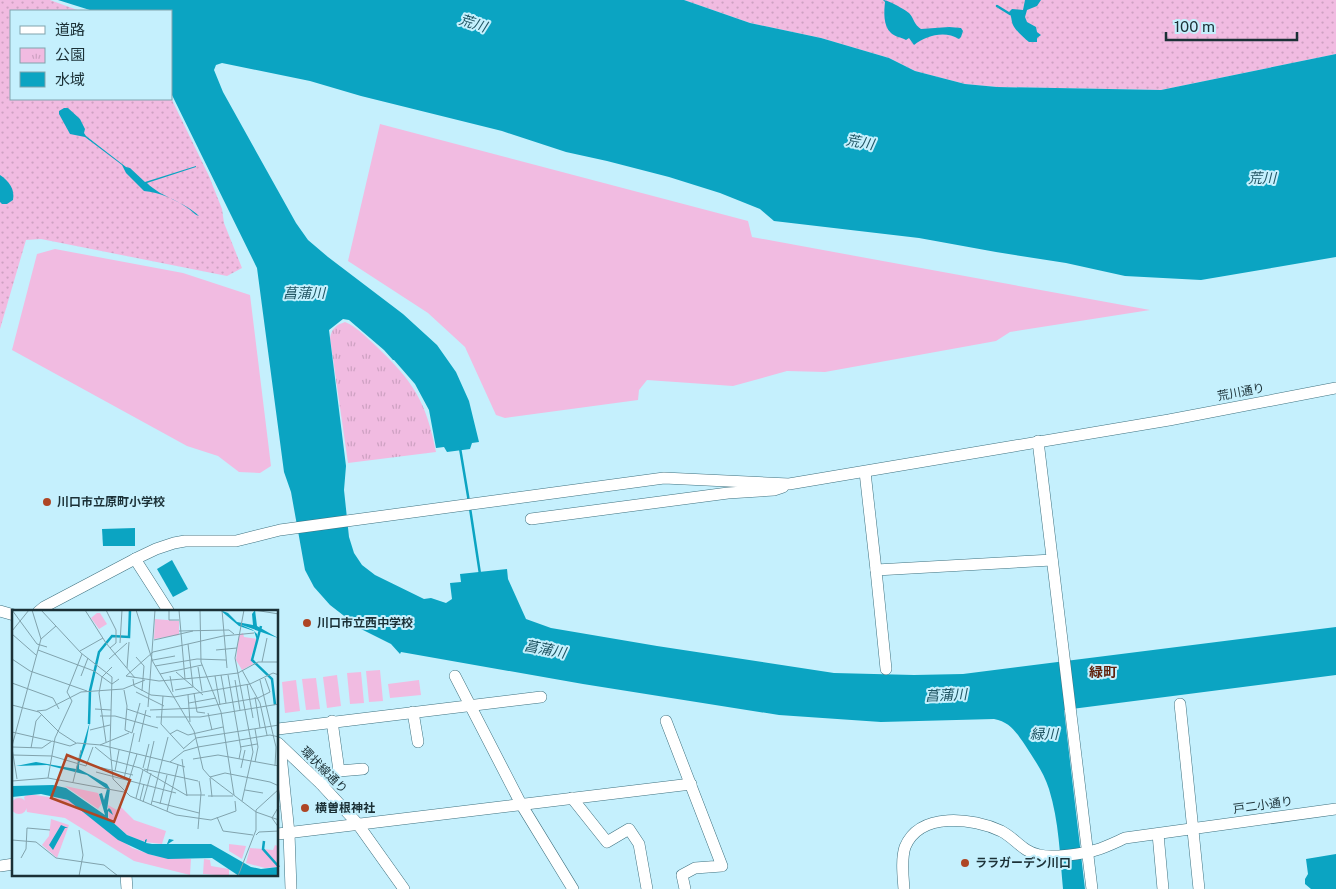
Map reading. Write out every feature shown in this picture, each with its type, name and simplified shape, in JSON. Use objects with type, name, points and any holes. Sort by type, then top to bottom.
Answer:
[{"type":"street","name":"荒川通り","points":[[789,484],[1152,423],[1336,388]]},
{"type":"street","points":[[1038,442],[1085,852],[1092,889]]},
{"type":"street","points":[[865,472],[886,669]]},
{"type":"street","points":[[40,610],[135,559],[156,549],[185,541],[236,541],[280,530],[664,478],[789,484]]},
{"type":"street","points":[[531,519],[728,493],[774,490],[789,484]]},
{"type":"street","points":[[135,559],[168,610]]},
{"type":"street","points":[[876,570],[1052,560]]},
{"type":"street","points":[[455,676],[521,804],[574,889]]},
{"type":"street","points":[[279,729],[541,697]]},
{"type":"street","points":[[1180,704],[1199,889]]},
{"type":"street","points":[[413,712],[418,742]]},
{"type":"street","points":[[332,721],[339,771]]},
{"type":"street","points":[[666,721],[722,866],[696,868],[682,875],[685,889]]},
{"type":"street","points":[[279,744],[283,833],[291,889]]},
{"type":"street","name":"環状線通り","points":[[279,744],[321,784],[357,823],[404,889]]},
{"type":"street","points":[[321,784],[339,771],[363,770]]},
{"type":"street","points":[[283,833],[691,784]]},
{"type":"street","points":[[572,798],[607,842],[629,829],[639,844],[646,889]]},
{"type":"street","name":"戸二小通り","points":[[904,889],[905,848],[913,834],[932,823],[955,821],[980,823],[1002,832],[1028,852],[1037,855],[1056,855],[1096,850],[1125,838],[1336,809]]},
{"type":"street","points":[[1158,834],[1164,889]]},
{"type":"street","points":[[126,876],[127,889]]},
{"type":"green space","points":[[0,0],[50,0],[77,10],[10,10],[10,100],[172,100],[209,176],[222,209],[224,223],[242,268],[227,276],[41,239],[26,240],[0,329]]},
{"type":"green space","points":[[684,0],[1336,0],[1336,54],[1161,90],[997,87],[965,84],[915,71],[889,58],[821,38],[750,23]]},
{"type":"green space","points":[[380,124],[748,221],[752,237],[1150,310],[1010,332],[996,341],[825,372],[787,371],[733,386],[647,380],[639,390],[638,400],[505,418],[496,415],[465,347],[428,313],[348,261]]},
{"type":"green space","points":[[55,249],[183,273],[250,295],[271,466],[260,473],[239,472],[218,456],[187,446],[12,350],[37,254]]},
{"type":"green space","points":[[345,322],[357,329],[376,346],[409,381],[428,419],[436,452],[348,463],[330,338],[335,327]]},
{"type":"green space","points":[[380,670],[383,701],[369,702],[366,671]]},
{"type":"green space","points":[[361,672],[364,703],[350,704],[347,673]]},
{"type":"green space","points":[[337,675],[341,706],[327,708],[323,677]]},
{"type":"green space","points":[[316,678],[320,709],[306,710],[302,679]]},
{"type":"green space","points":[[296,680],[300,711],[285,713],[282,682]]},
{"type":"green space","points":[[419,680],[421,695],[390,698],[388,684]]},
{"type":"water","points":[[58,0],[684,0],[750,23],[821,38],[889,58],[915,71],[965,84],[997,87],[1161,90],[1336,54],[1336,257],[1201,280],[1125,276],[1066,263],[919,238],[774,221],[760,209],[720,193],[669,177],[566,152],[502,131],[361,96],[310,81],[222,63],[216,65],[214,70],[223,92],[296,223],[308,240],[403,314],[437,345],[456,372],[469,401],[479,442],[472,443],[470,449],[447,452],[444,447],[436,448],[429,410],[415,384],[394,360],[349,320],[343,319],[329,330],[346,466],[344,490],[349,537],[354,553],[362,565],[375,575],[424,599],[431,598],[446,603],[452,599],[450,583],[461,582],[460,574],[507,569],[508,579],[526,619],[551,628],[834,673],[963,674],[1336,627],[1336,675],[1064,710],[1085,889],[1063,889],[1057,826],[1047,783],[1019,736],[1012,728],[1000,720],[881,722],[779,715],[583,684],[401,652],[400,654],[391,644],[361,629],[330,605],[314,587],[305,570],[291,492],[284,472],[257,268],[172,95],[172,10],[90,10]]},
{"type":"water","points":[[883,0],[909,13],[921,29],[961,28],[963,31],[961,37],[959,39],[947,35],[935,35],[914,45],[909,38],[906,40],[888,30],[884,14],[885,2]]},
{"type":"water","points":[[1025,0],[1041,0],[1037,6],[1027,10],[1025,17],[1027,22],[1036,27],[1037,32],[1041,35],[1037,38],[1037,42],[1029,42],[1018,32],[1013,25],[1009,12],[1012,9],[1023,10]]},
{"type":"water","points":[[68,108],[80,119],[86,136],[126,167],[130,168],[145,182],[196,167],[147,183],[171,199],[144,191],[126,173],[122,165],[85,137],[70,134],[59,114],[59,111]]},
{"type":"water","points":[[0,175],[9,183],[13,192],[13,200],[7,204],[0,202]]},
{"type":"water","points":[[135,528],[135,546],[103,546],[102,529]]},
{"type":"water","points":[[172,560],[188,589],[173,597],[157,569]]},
{"type":"water","points":[[1336,854],[1336,889],[1311,889],[1305,884],[1308,874],[1306,859]]},
{"type":"waterway","points":[[997,6],[1010,14]]},
{"type":"waterway","points":[[460,448],[469,502]]},
{"type":"waterway","points":[[470,508],[480,574]]},
{"type":"place","name":"川口市立原町小学校","points":[[47,502]]},
{"type":"place","name":"川口市立西中学校","points":[[307,623]]},
{"type":"place","name":"横曽根神社","points":[[305,808]]},
{"type":"place","name":"ララガーデン川口","points":[[965,863]]},
{"type":"district","name":"緑町","points":[[1103,672]]},
{"type":"water label","name":"荒川","points":[[473,23]]},
{"type":"water label","name":"荒川","points":[[860,142]]},
{"type":"water label","name":"荒川","points":[[1262,178]]},
{"type":"water label","name":"菖蒲川","points":[[304,293]]},
{"type":"water label","name":"菖蒲川","points":[[545,649]]},
{"type":"water label","name":"菖蒲川","points":[[946,695]]},
{"type":"water label","name":"緑川","points":[[1044,734]]}]
